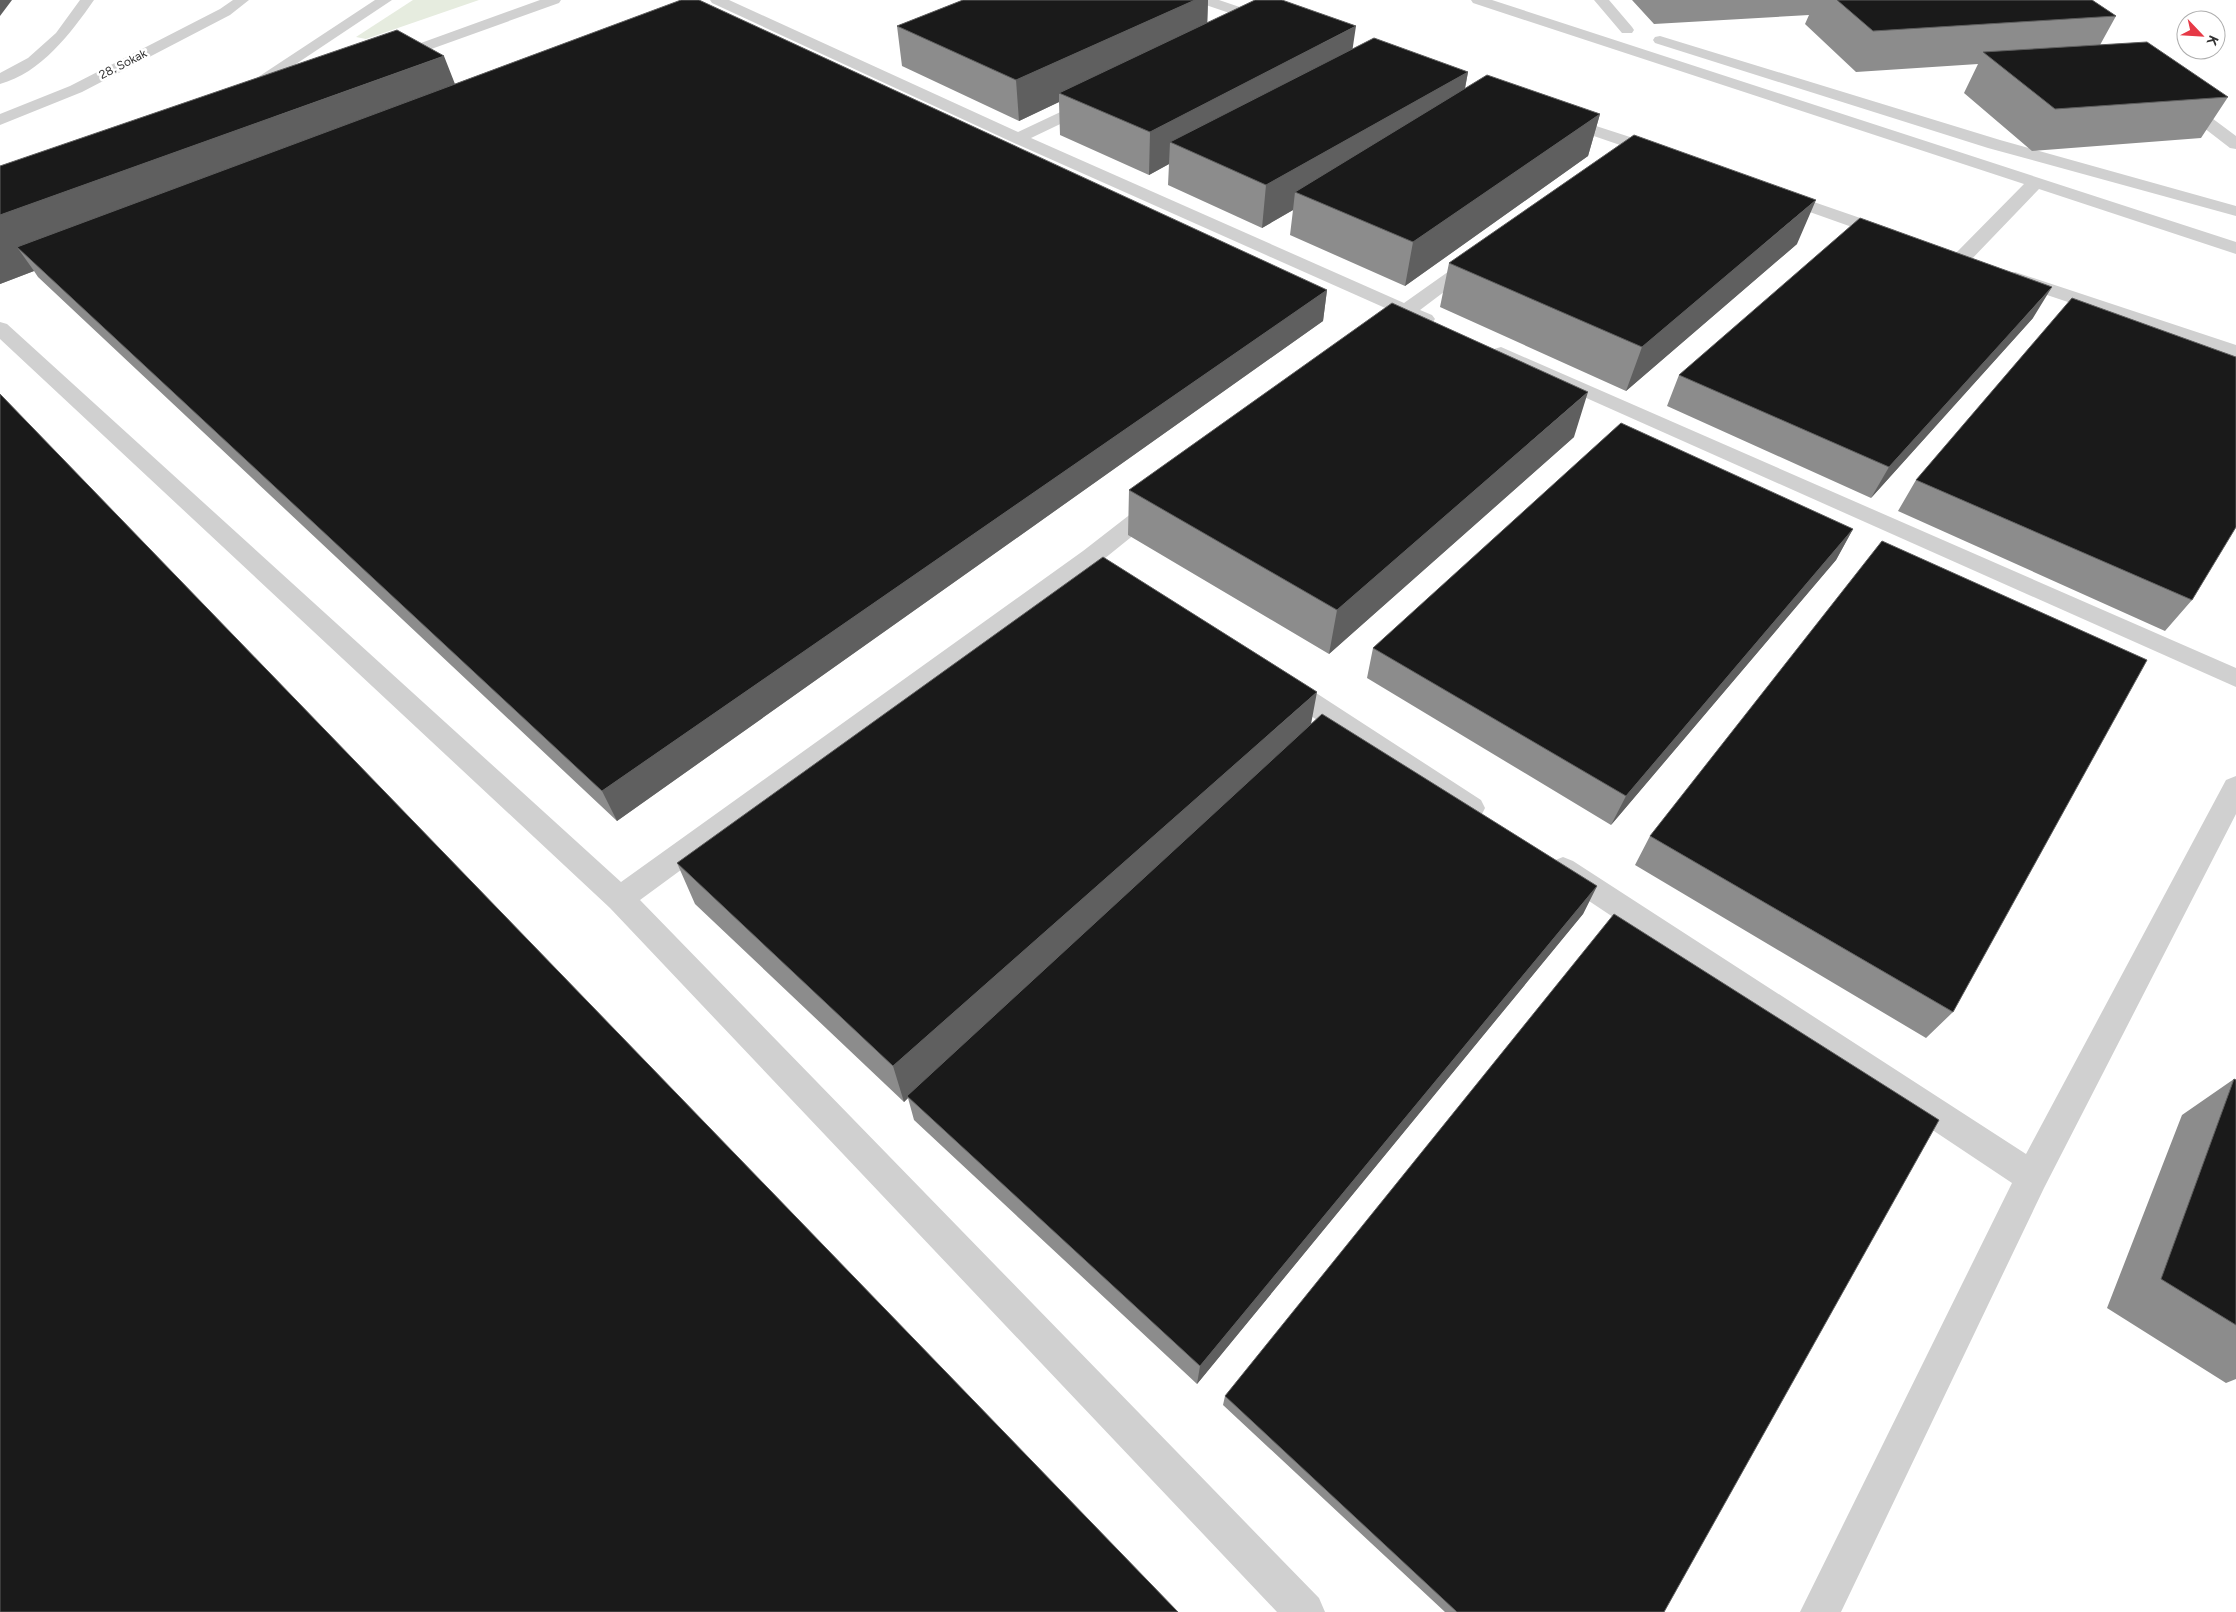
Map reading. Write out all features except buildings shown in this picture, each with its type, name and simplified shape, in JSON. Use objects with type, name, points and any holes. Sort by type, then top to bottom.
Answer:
[{"type":"street","points":[[0,79],[34,61],[62,36],[87,0]]},
{"type":"street","name":"28. Sokak","points":[[0,120],[76,89],[224,12],[242,0]]},
{"type":"street","points":[[230,100],[385,0]]},
{"type":"street","points":[[377,64],[554,0]]},
{"type":"street","points":[[718,0],[1018,138],[1442,327]]},
{"type":"street","points":[[1206,0],[1284,26]]},
{"type":"street","points":[[1478,0],[2034,184],[2236,248]]},
{"type":"street","points":[[1601,0],[1627,30]]},
{"type":"street","points":[[1247,29],[1265,20]]},
{"type":"street","points":[[1600,22],[1994,144],[2236,211]]},
{"type":"street","points":[[2165,90],[2236,144]]},
{"type":"street","points":[[1018,138],[1106,96]]},
{"type":"street","points":[[1547,114],[1678,159]]},
{"type":"street","points":[[1616,163],[1641,146]]},
{"type":"street","points":[[1960,260],[2034,184]]},
{"type":"street","points":[[1763,189],[1904,240]]},
{"type":"street","points":[[1374,335],[1405,310],[1494,248]]},
{"type":"street","points":[[1941,253],[1978,266]]},
{"type":"street","points":[[1997,272],[2236,352]]},
{"type":"street","points":[[0,328],[620,899],[1305,1612]]},
{"type":"street","points":[[1487,347],[2236,678]]},
{"type":"street","points":[[620,899],[1091,558],[1177,490]]},
{"type":"street","points":[[1091,558],[1116,574]]},
{"type":"street","points":[[1266,673],[1490,821]]},
{"type":"street","points":[[1820,1612],[2032,1178],[2236,787]]},
{"type":"street","points":[[1540,854],[2032,1178]]},
{"type":"shaded area","points":[[413,0],[479,0],[366,39],[356,37]]}]
